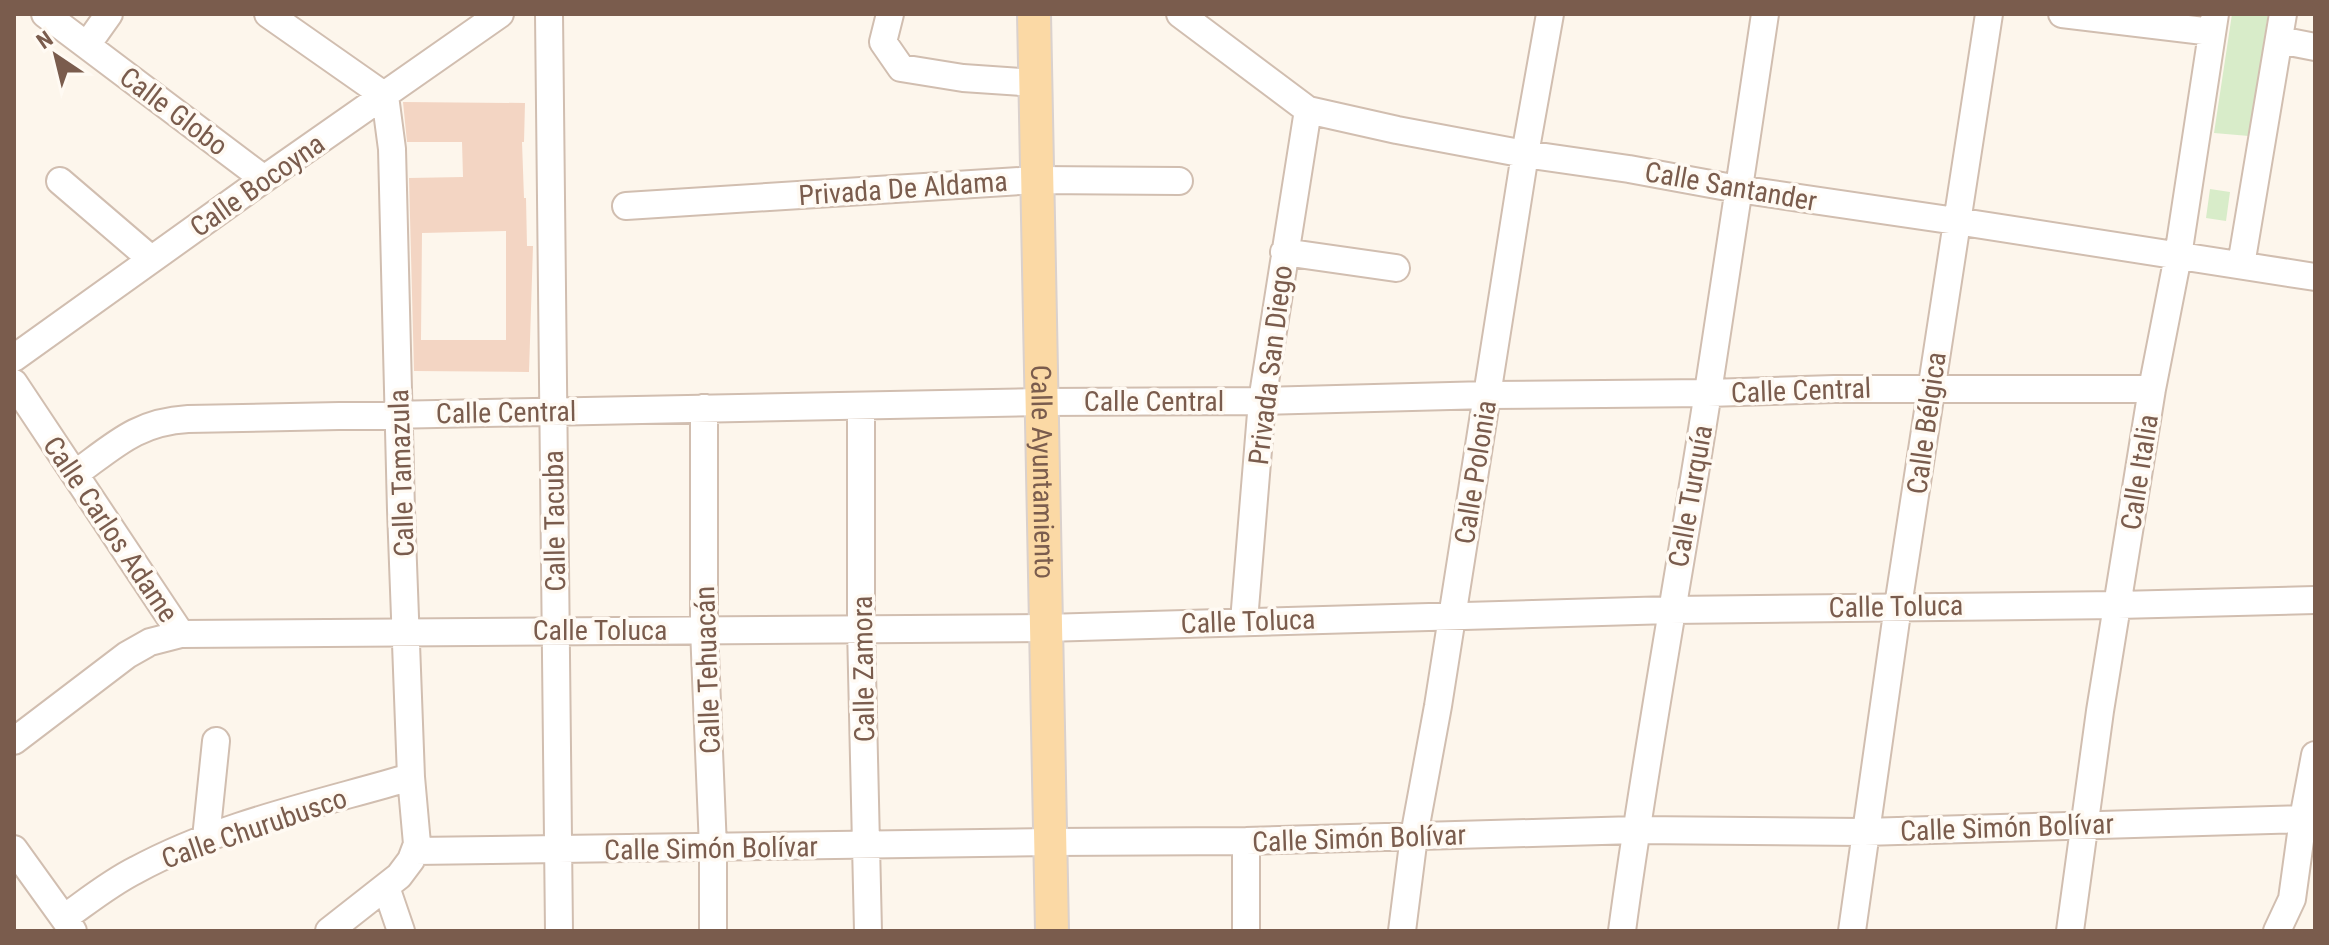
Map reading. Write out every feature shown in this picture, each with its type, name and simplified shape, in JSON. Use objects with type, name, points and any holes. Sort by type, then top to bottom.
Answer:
[{"type":"main road","name":"Calle Ayuntamiento","points":[[1034,14],[1052,931]]},
{"type":"street","name":"Calle Globo","points":[[45,14],[264,179]]},
{"type":"street","points":[[87,45],[109,14]]},
{"type":"street","points":[[268,14],[385,96]]},
{"type":"street","name":"Calle Tacuba","points":[[549,14],[559,931]]},
{"type":"street","points":[[890,14],[883,42],[901,68],[963,78],[1035,83]]},
{"type":"street","name":"Calle Santander","points":[[1180,14],[1308,110],[1525,154],[2315,277]]},
{"type":"street","name":"Calle Polonia","points":[[1402,931],[1414,836],[1438,706],[1550,14]]},
{"type":"street","name":"Calle Turquía","points":[[1622,931],[1765,14]]},
{"type":"street","name":"Calle Bélgica","points":[[1852,931],[1864,832],[1989,14]]},
{"type":"street","points":[[2062,14],[2214,23]]},
{"type":"street","points":[[2241,265],[2283,14]]},
{"type":"street","name":"Calle Bocoyna","points":[[14,358],[493,16]]},
{"type":"street","name":"Calle Italia","points":[[2070,931],[2152,389],[2178,256],[2214,23]]},
{"type":"street","points":[[2279,40],[2315,47]]},
{"type":"street","name":"Calle Tamazula","points":[[385,96],[392,149],[398,414],[415,851]]},
{"type":"street","name":"Privada San Diego","points":[[1244,621],[1262,401],[1308,110]]},
{"type":"street","name":"Privada De Aldama","points":[[626,206],[1036,180],[1179,181]]},
{"type":"street","points":[[60,181],[151,259]]},
{"type":"street","points":[[1284,252],[1396,268]]},
{"type":"street","name":"Calle Carlos Adame","points":[[14,383],[181,634]]},
{"type":"street","name":"Calle Central","points":[[75,474],[132,433],[169,420],[1931,388],[2152,389]]},
{"type":"street","name":"Calle Zamora","points":[[861,407],[861,628],[868,931]]},
{"type":"street","name":"Calle Tehuacán","points":[[704,408],[704,629],[713,848],[713,931]]},
{"type":"street","name":"Calle Toluca","points":[[14,741],[127,655],[150,642],[181,634],[1045,628],[1671,610],[2315,600]]},
{"type":"street","points":[[206,838],[216,741]]},
{"type":"street","points":[[2277,931],[2292,899],[2315,755]]},
{"type":"street","name":"Calle Churubusco","points":[[69,925],[112,884],[135,870],[206,838],[411,777]]},
{"type":"street","name":"Calle Simón Bolívar","points":[[415,851],[1246,841],[1636,830],[1864,832],[2303,819]]},
{"type":"street","points":[[1246,841],[1246,931]]},
{"type":"street","points":[[14,849],[69,925]]},
{"type":"street","points":[[329,931],[386,887],[405,869],[415,851]]},
{"type":"street","points":[[386,887],[401,931]]},
{"type":"green space","points":[[2232,14],[2268,14],[2249,136],[2214,133]]},
{"type":"green space","points":[[2210,189],[2230,192],[2226,221],[2206,218]]},
{"type":"building","points":[[403,102],[525,103],[522,142],[524,198],[527,246],[533,246],[529,372],[414,371],[409,178],[463,177],[462,142],[407,142]],"holes":[[[506,231],[506,340],[421,340],[422,233]]]}]
